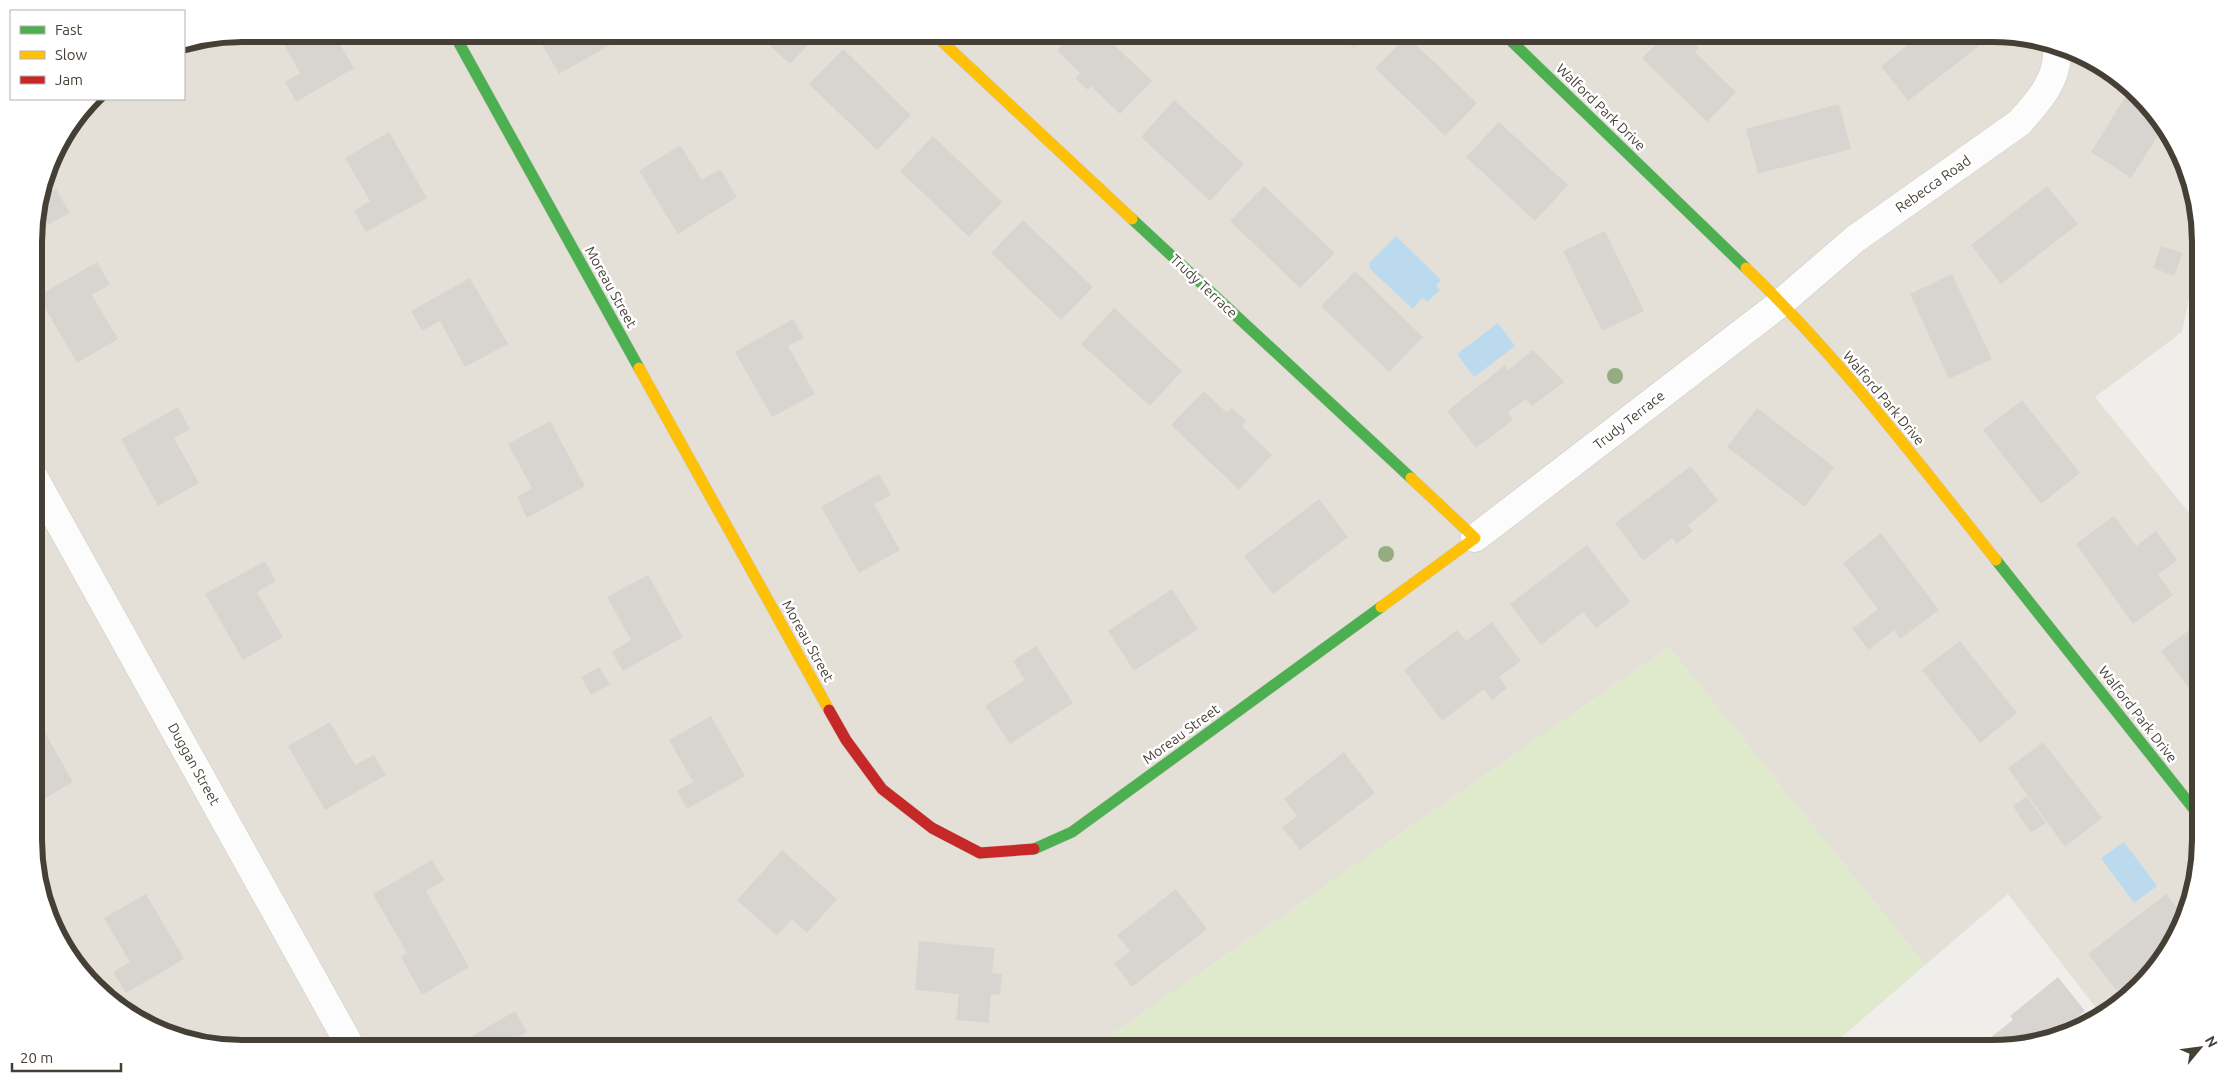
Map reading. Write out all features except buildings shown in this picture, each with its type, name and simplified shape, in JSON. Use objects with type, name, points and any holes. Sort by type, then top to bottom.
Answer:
[{"type":"street","name":"Moreau Street","points":[[458,42],[846,740],[882,789],[932,828],[980,853],[1033,849],[1072,832],[1333,642]]},
{"type":"street","name":"Trudy Terrace","points":[[943,42],[1475,538]]},
{"type":"street","name":"Walford Park Drive","points":[[1512,42],[1782,302],[1869,401],[2192,807]]},
{"type":"street","name":"Rebecca Road","points":[[1782,302],[1855,239],[2018,123],[2039,100],[2050,81],[2058,60],[2057,53]]},
{"type":"street","name":"Trudy Terrace","points":[[1333,642],[1475,538],[1782,302]]},
{"type":"street","name":"Duggan Street","points":[[42,491],[347,1040]]},
{"type":"shaded area","points":[[242,42],[1993,42],[2032,46],[2057,53],[2093,69],[2125,92],[2143,110],[2159,131],[2172,154],[2186,190],[2192,229],[2192,283],[2182,332],[2095,397],[2192,516],[2191,867],[2186,893],[2172,929],[2159,952],[2143,973],[2125,991],[2098,1011],[2008,894],[1925,965],[1669,647],[1104,1040],[229,1040],[190,1034],[142,1014],[110,991],[92,973],[76,952],[63,929],[53,905],[46,880],[42,841],[42,242],[49,190],[69,142],[92,110],[102,100],[185,100],[185,51],[216,44]]},
{"type":"green space","points":[[1669,647],[1925,965],[1838,1040],[1104,1040]]},
{"type":"water","points":[[1396,236],[1441,280],[1436,286],[1440,290],[1427,302],[1422,298],[1413,309],[1370,269],[1369,263]]},
{"type":"water","points":[[1498,323],[1515,346],[1474,377],[1457,354]]},
{"type":"water","points":[[2124,842],[2157,886],[2134,903],[2101,858]]},
{"type":"traffic: fast","points":[[458,42],[639,368]]},
{"type":"traffic: fast","points":[[1512,42],[1746,268]]},
{"type":"traffic: fast","points":[[1132,219],[1411,478]]},
{"type":"traffic: fast","points":[[1996,560],[2192,807]]},
{"type":"traffic: fast","points":[[1034,849],[1072,832],[1381,607]]},
{"type":"traffic: slow","points":[[943,42],[1132,219]]},
{"type":"traffic: slow","points":[[1746,268],[1845,373],[1996,560]]},
{"type":"traffic: slow","points":[[639,368],[829,710]]},
{"type":"traffic: slow","points":[[1381,607],[1475,538],[1411,478]]},
{"type":"traffic: jam","points":[[829,710],[846,740],[882,789],[932,828],[980,853],[1034,849]]}]
